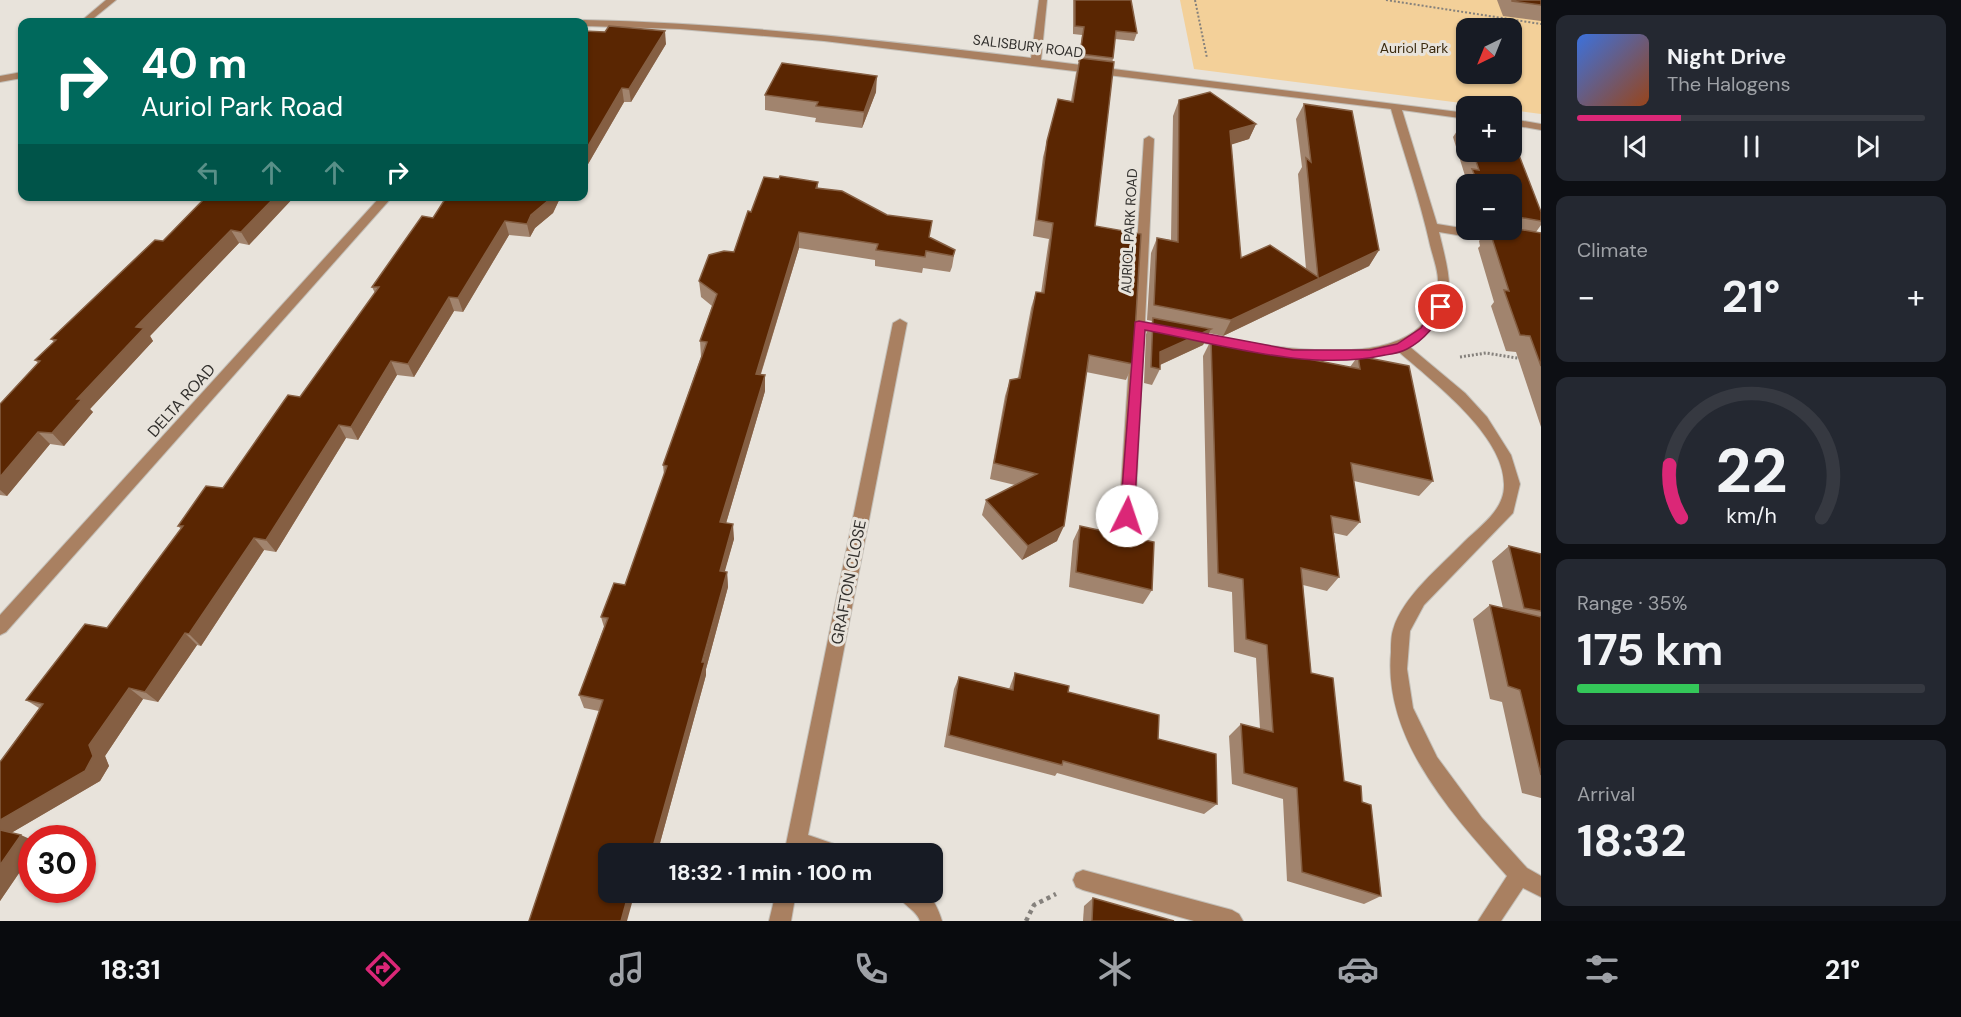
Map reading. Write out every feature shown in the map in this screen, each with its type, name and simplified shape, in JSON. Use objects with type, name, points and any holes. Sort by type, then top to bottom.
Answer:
[{"type":"street","points":[[89,18],[112,0]]},
{"type":"street","points":[[1036,62],[1043,0]]},
{"type":"street","name":"SALISBURY ROAD","points":[[588,23],[649,24],[760,33],[1036,62],[1213,82],[1456,114]]},
{"type":"street","points":[[0,79],[18,76]]},
{"type":"street","points":[[1139,325],[1293,354],[1330,356],[1370,354],[1401,347],[1425,330],[1441,307],[1444,280],[1431,226],[1395,106]]},
{"type":"street","points":[[1522,124],[1541,127]]},
{"type":"street","name":"AURIOL PARK ROAD","points":[[1127,516],[1149,139]]},
{"type":"street","name":"DELTA ROAD","points":[[0,627],[383,201]]},
{"type":"street","points":[[1431,226],[1541,245]]},
{"type":"street","name":"GRAFTON CLOSE","points":[[796,843],[900,323]]},
{"type":"street","points":[[1401,347],[1460,397],[1482,421],[1504,454],[1512,484],[1507,509],[1419,600],[1401,630],[1398,669],[1404,709],[1430,764],[1475,825],[1520,875],[1541,887]]},
{"type":"street","points":[[1489,921],[1520,875]]},
{"type":"street","points":[[1083,880],[1232,921]]},
{"type":"street","points":[[780,921],[784,903]]},
{"type":"street","points":[[919,903],[928,910],[931,921]]},
{"type":"path","points":[[1195,0],[1213,82]]},
{"type":"path","points":[[1386,0],[1541,24]]},
{"type":"path","points":[[1456,358],[1486,353],[1530,360]]},
{"type":"path","points":[[1026,921],[1034,905],[1083,880]]},
{"type":"green space","name":"Auriol Park","points":[[1180,0],[1541,0],[1541,114],[1522,111],[1522,96],[1456,96],[1456,102],[1194,69]]},
{"type":"building","points":[[1075,0],[1131,0],[1137,33],[1116,31],[1113,58],[1080,54],[1084,27],[1075,26]]},
{"type":"building","points":[[1541,0],[1541,5],[1512,1]]},
{"type":"building","points":[[609,26],[665,31],[629,89],[622,88],[588,146],[588,31],[605,32]]},
{"type":"building","points":[[1080,58],[1114,62],[1095,226],[1141,234],[1133,364],[1089,355],[1064,526],[1028,546],[986,500],[1037,474],[994,463],[1010,380],[1020,378],[1036,292],[1044,293],[1053,223],[1037,220],[1047,141],[1058,99],[1073,102]]},
{"type":"building","points":[[782,63],[877,76],[864,112],[816,106],[818,102],[765,95]]},
{"type":"building","points":[[1210,92],[1256,124],[1230,131],[1241,258],[1270,245],[1318,277],[1306,158],[1311,162],[1304,104],[1352,111],[1379,250],[1231,320],[1154,305],[1157,238],[1178,242],[1179,100]]},
{"type":"building","points":[[1476,162],[1522,162],[1541,212],[1541,221],[1522,218],[1522,174],[1474,174],[1472,169],[1479,170]]},
{"type":"building","points":[[780,176],[818,182],[816,188],[842,191],[887,215],[932,221],[929,237],[955,250],[953,256],[926,251],[925,257],[876,250],[878,244],[799,232],[756,374],[765,375],[720,522],[733,524],[720,571],[727,572],[702,662],[705,662],[654,843],[598,843],[598,903],[626,903],[621,921],[529,921],[603,700],[579,695],[608,618],[601,617],[614,583],[625,585],[667,466],[663,465],[707,342],[700,341],[717,294],[699,281],[709,255],[724,251],[734,252],[748,211],[751,212],[764,177],[779,179]]},
{"type":"building","points":[[202,201],[271,201],[241,232],[231,230],[136,327],[144,328],[77,399],[82,399],[52,433],[38,432],[0,477],[0,404],[40,361],[35,360],[56,340],[51,339],[155,240],[163,241]]},
{"type":"building","points":[[444,201],[548,201],[531,215],[527,224],[505,221],[458,298],[449,297],[408,364],[391,361],[351,427],[339,425],[266,540],[254,538],[189,634],[185,633],[145,692],[129,688],[89,745],[93,756],[85,771],[0,820],[0,762],[43,704],[26,700],[85,624],[107,628],[183,526],[178,526],[206,486],[223,488],[288,395],[300,397],[379,287],[372,287],[422,216],[433,218]]},
{"type":"building","points":[[1522,230],[1541,233],[1541,366],[1530,336],[1520,335],[1504,290],[1509,291],[1493,240],[1522,240]]},
{"type":"building","points":[[1153,318],[1211,329],[1160,352],[1160,369],[1151,367]]},
{"type":"building","points":[[1211,340],[1360,369],[1358,356],[1409,366],[1433,481],[1351,463],[1360,522],[1331,516],[1339,577],[1301,568],[1311,673],[1333,678],[1344,781],[1361,786],[1362,802],[1371,805],[1381,896],[1302,872],[1297,788],[1244,773],[1241,724],[1273,732],[1267,645],[1246,639],[1243,579],[1218,573]]},
{"type":"building","points":[[1080,526],[1154,542],[1152,590],[1076,572]]},
{"type":"building","points":[[1509,546],[1541,554],[1541,611],[1524,608]]},
{"type":"building","points":[[1490,605],[1541,617],[1541,775],[1520,690],[1508,686]]},
{"type":"building","points":[[1015,673],[1069,686],[1068,692],[1159,715],[1158,739],[1216,754],[1217,804],[1063,761],[1062,765],[949,735],[959,677],[1013,690]]},
{"type":"building","points":[[0,830],[18,834],[18,839],[0,865]]},
{"type":"building","points":[[1093,898],[1174,921],[1092,921]]},
{"type":"route","points":[[1127,516],[1139,325],[1293,354],[1330,356],[1370,354],[1401,347],[1425,330],[1441,307]]}]
